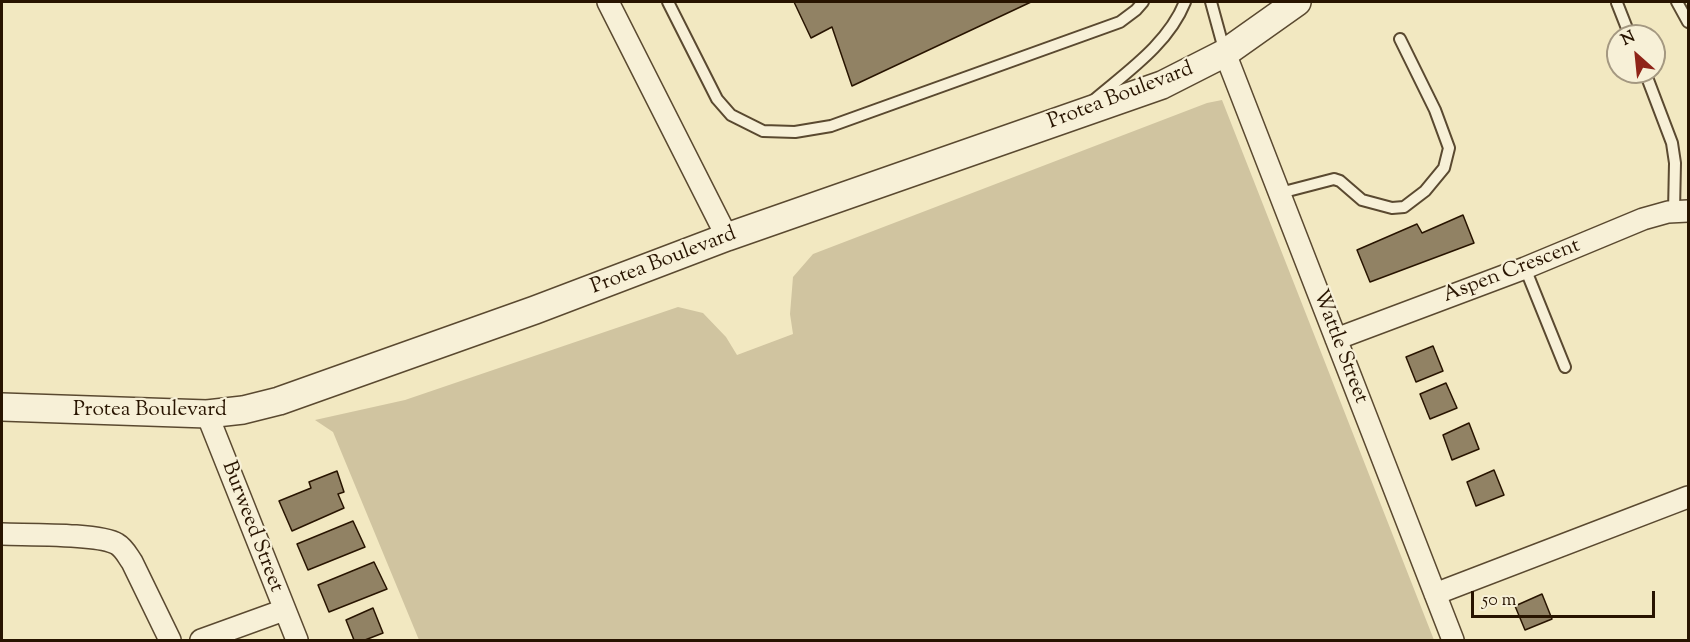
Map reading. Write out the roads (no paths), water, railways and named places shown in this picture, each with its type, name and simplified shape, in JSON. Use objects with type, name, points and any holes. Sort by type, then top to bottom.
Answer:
[{"type":"street","points":[[608,2],[727,237]]},
{"type":"street","name":"Protea Boulevard","points":[[2,407],[207,414],[243,410],[290,397],[535,310],[727,237],[1162,85],[1225,53],[1297,2]]},
{"type":"street","name":"Wattle Street","points":[[1225,53],[1453,640]]},
{"type":"street","name":"Aspen Crescent","points":[[1336,339],[1525,268],[1642,219],[1681,211]]},
{"type":"street","name":"Burweed Street","points":[[207,414],[297,640]]},
{"type":"street","points":[[1435,594],[1689,497]]},
{"type":"street","points":[[2,534],[91,537],[117,544],[132,562],[170,640]]},
{"type":"street","points":[[201,640],[284,610]]},
{"type":"lane","points":[[668,2],[717,99],[731,115],[763,131],[795,132],[831,126],[1078,38],[1120,22],[1143,2]]},
{"type":"lane","points":[[1074,117],[1154,48],[1168,33],[1185,2]]},
{"type":"lane","points":[[1211,2],[1225,53]]},
{"type":"lane","points":[[1677,2],[1689,22]]},
{"type":"lane","points":[[1617,3],[1625,24]]},
{"type":"lane","points":[[1280,193],[1334,179],[1341,181],[1362,200],[1392,208],[1404,207],[1420,196],[1444,168],[1449,148],[1435,110],[1400,39]]},
{"type":"lane","points":[[1650,84],[1672,143],[1681,211]]},
{"type":"lane","points":[[1525,268],[1565,368]]}]
